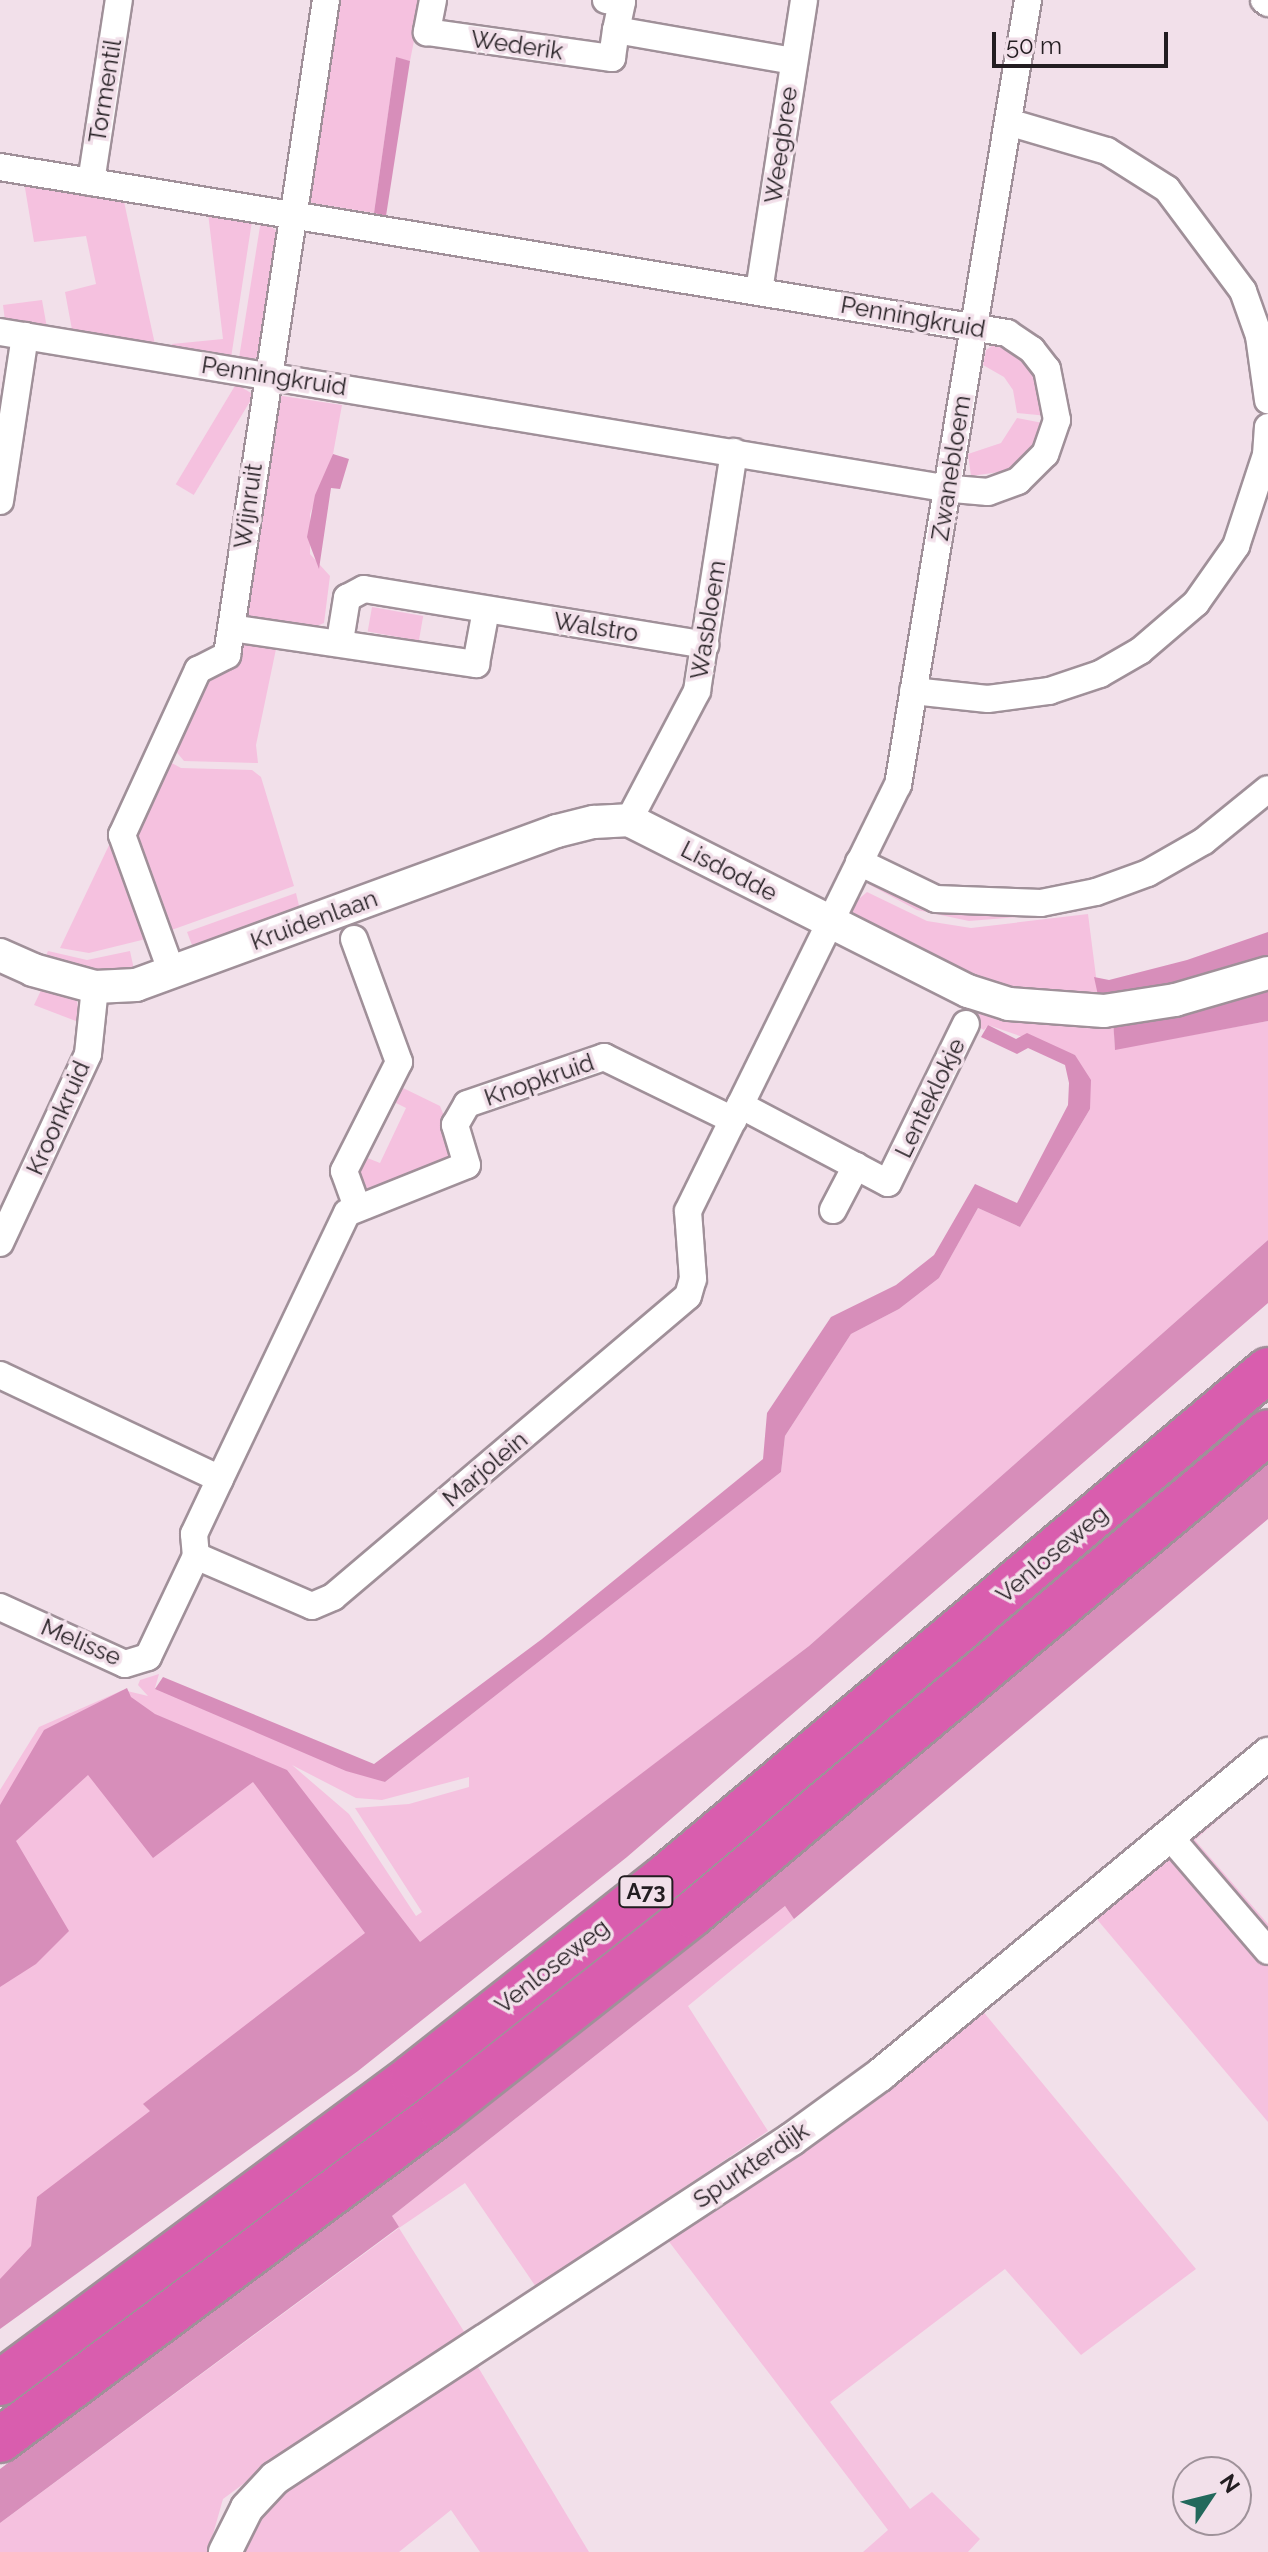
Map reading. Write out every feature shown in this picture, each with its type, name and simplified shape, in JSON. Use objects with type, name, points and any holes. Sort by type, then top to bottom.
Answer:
[{"type":"highway","name":"Venloseweg","points":[[0,2383],[413,2076],[664,1878],[1268,1370]]},
{"type":"highway","name":"Venloseweg","points":[[0,2440],[393,2148],[691,1915],[1268,1432]]},
{"type":"street","name":"Tormentil","points":[[91,182],[119,0]]},
{"type":"street","name":"Wijnruit","points":[[172,973],[122,835],[198,670],[227,655],[266,374],[326,0]]},
{"type":"street","name":"Wederik","points":[[433,0],[427,32],[612,58],[616,30]]},
{"type":"street","points":[[606,0],[622,2],[616,30],[793,61]]},
{"type":"street","name":"Weegbree","points":[[759,291],[804,0]]},
{"type":"street","name":"Zwanebloem","points":[[829,922],[898,785],[950,489],[973,326],[1028,0]]},
{"type":"street","points":[[1008,122],[1107,151],[1167,189],[1243,291],[1259,336],[1268,400]]},
{"type":"street","name":"Penningkruid","points":[[0,167],[1007,333],[1032,350],[1047,369],[1057,420],[1045,454],[1018,481],[988,492],[950,489],[13,334]]},
{"type":"street","points":[[0,501],[13,334]]},
{"type":"street","points":[[913,691],[988,699],[1049,691],[1100,674],[1140,651],[1196,603],[1236,546],[1267,455],[1268,427]]},
{"type":"street","name":"Wasbloem","points":[[629,820],[697,691],[734,452]]},
{"type":"street","name":"Walstro","points":[[340,641],[347,598],[364,589],[705,645]]},
{"type":"street","points":[[231,628],[340,641],[476,664],[486,610]]},
{"type":"street","points":[[859,862],[936,899],[1041,903],[1096,892],[1148,873],[1204,841],[1268,789]]},
{"type":"street","name":"Kruidenlaan","points":[[0,955],[33,970],[95,987],[136,985],[557,831],[629,820]]},
{"type":"street","name":"Lisdodde","points":[[629,820],[968,991],[1009,1004],[1104,1011],[1175,1000],[1268,973]]},
{"type":"street","name":"Marjolein","points":[[196,1556],[312,1606],[333,1597],[688,1296],[693,1279],[688,1211],[829,922]]},
{"type":"street","points":[[196,1556],[194,1534],[347,1213],[357,1207],[344,1171],[399,1062],[354,939]]},
{"type":"street","name":"Kroonkruid","points":[[0,1243],[88,1054],[95,987]]},
{"type":"street","name":"Lenteklokje","points":[[736,1113],[888,1183],[966,1024]]},
{"type":"street","name":"Knopkruid","points":[[357,1207],[467,1165],[455,1125],[467,1104],[604,1057],[736,1113]]},
{"type":"street","points":[[833,1210],[856,1166]]},
{"type":"street","points":[[0,1375],[220,1479]]},
{"type":"street","name":"Melisse","points":[[0,1607],[125,1664],[148,1657],[196,1556]]},
{"type":"street","name":"Spurkterdijk","points":[[225,2552],[247,2508],[275,2478],[792,2139],[880,2075],[1268,1754]]},
{"type":"street","points":[[1170,1837],[1268,1951]]},
{"type":"shaded area","points":[[336,0],[422,0],[410,61],[396,58],[374,213],[312,203],[304,192]]},
{"type":"shaded area","points":[[396,57],[410,61],[386,216],[374,213]]},
{"type":"shaded area","points":[[24,182],[123,197],[156,349],[73,335],[65,292],[96,284],[86,236],[34,242]]},
{"type":"shaded area","points":[[208,213],[252,221],[231,358],[172,348],[172,344],[223,339]]},
{"type":"shaded area","points":[[261,220],[277,231],[261,353],[252,361],[239,358]]},
{"type":"shaded area","points":[[42,300],[47,328],[5,321],[3,305]]},
{"type":"shaded area","points":[[999,341],[1031,360],[1048,416],[1017,413],[1013,390],[1004,377],[983,365],[986,350]]},
{"type":"shaded area","points":[[236,384],[254,395],[194,495],[176,484]]},
{"type":"shaded area","points":[[276,395],[342,405],[333,454],[310,514],[310,554],[330,576],[324,623],[312,628],[251,619],[243,605]]},
{"type":"shaded area","points":[[1017,418],[1048,424],[1039,450],[1014,470],[971,476],[968,454],[1001,443]]},
{"type":"shaded area","points":[[333,454],[349,459],[340,489],[331,488],[319,569],[307,537],[315,495]]},
{"type":"shaded area","points":[[372,607],[423,616],[419,641],[368,632]]},
{"type":"shaded area","points":[[247,643],[276,649],[256,745],[258,763],[184,761],[174,749],[205,675]]},
{"type":"shaded area","points":[[166,760],[181,768],[252,770],[261,777],[294,886],[166,932],[133,827]]},
{"type":"shaded area","points":[[111,841],[150,938],[89,953],[60,948]]},
{"type":"shaded area","points":[[875,880],[943,912],[964,914],[1102,903],[1055,914],[969,921],[917,910],[868,884]]},
{"type":"shaded area","points":[[867,892],[927,921],[971,928],[1088,914],[1099,1000],[1006,992],[852,919],[851,893],[860,898]]},
{"type":"shaded area","points":[[296,893],[300,910],[196,956],[187,932]]},
{"type":"shaded area","points":[[1268,932],[1268,961],[1154,993],[1099,1000],[1094,977],[1109,980],[1187,960]]},
{"type":"shaded area","points":[[48,951],[87,960],[130,951],[135,974],[42,965]]},
{"type":"shaded area","points":[[44,984],[76,996],[81,1023],[34,1005]]},
{"type":"shaded area","points":[[1268,985],[1268,1021],[1115,1050],[1113,1019]]},
{"type":"shaded area","points":[[966,1001],[1113,1019],[1115,1049],[1268,1021],[1268,1240],[809,1646],[428,1937],[0,2292],[0,1790],[39,1727],[123,1690],[148,1696],[138,1685],[140,1680],[159,1674],[155,1688],[385,1782],[781,1472],[785,1436],[851,1334],[899,1309],[939,1278],[978,1208],[1020,1227],[1090,1109],[1075,1055],[988,1025],[984,1030],[965,1020]],"holes":[[[292,1765],[356,1798],[382,1800],[469,1777],[469,1787],[409,1804],[355,1808],[422,1912],[416,1916],[349,1814]]]},
{"type":"shaded area","points":[[988,1025],[1016,1039],[1027,1033],[1075,1055],[1091,1080],[1090,1109],[1020,1227],[978,1208],[939,1278],[899,1309],[851,1334],[785,1436],[781,1472],[385,1782],[346,1771],[155,1689],[163,1677],[374,1764],[542,1639],[763,1459],[767,1413],[831,1317],[896,1285],[934,1255],[975,1184],[1017,1203],[1068,1105],[1069,1083],[1065,1065],[1028,1048],[1017,1054],[981,1037]]},
{"type":"shaded area","points":[[399,1086],[440,1106],[456,1145],[451,1161],[367,1194],[358,1172],[365,1157],[380,1163],[406,1108],[392,1101]]},
{"type":"shaded area","points":[[1268,1240],[1268,1303],[627,1857],[358,2071],[0,2329],[0,2279],[31,2246],[37,2197],[150,2111],[143,2104],[365,1933],[253,1782],[153,1858],[88,1775],[16,1841],[69,1931],[36,1964],[0,1987],[0,1805],[44,1730],[127,1688],[131,1697],[155,1714],[287,1770],[420,1942],[809,1646]]},
{"type":"shaded area","points":[[1268,1462],[1268,1519],[794,1919],[785,1906],[392,2216],[399,2227],[0,2523],[0,2469],[296,2249],[740,1903]]},
{"type":"shaded area","points":[[1268,1765],[1268,1777],[1195,1840],[1268,1924],[1268,1944],[1187,1839]]},
{"type":"shaded area","points":[[1170,1853],[1268,1964],[1268,2122],[1095,1917]]},
{"type":"shaded area","points":[[785,1906],[794,1919],[688,2006],[768,2131],[536,2287],[465,2183],[399,2228],[392,2216]]},
{"type":"shaded area","points":[[981,2009],[1196,2269],[1081,2355],[1005,2269],[830,2402],[910,2509],[932,2492],[980,2539],[968,2552],[863,2552],[888,2530],[667,2239]]},
{"type":"shaded area","points":[[399,2228],[465,2333],[327,2422],[223,2499],[208,2552],[0,2552],[0,2523]]},
{"type":"shaded area","points":[[475,2362],[589,2552],[480,2552],[451,2510],[399,2552],[244,2552],[257,2515],[282,2490]]}]
